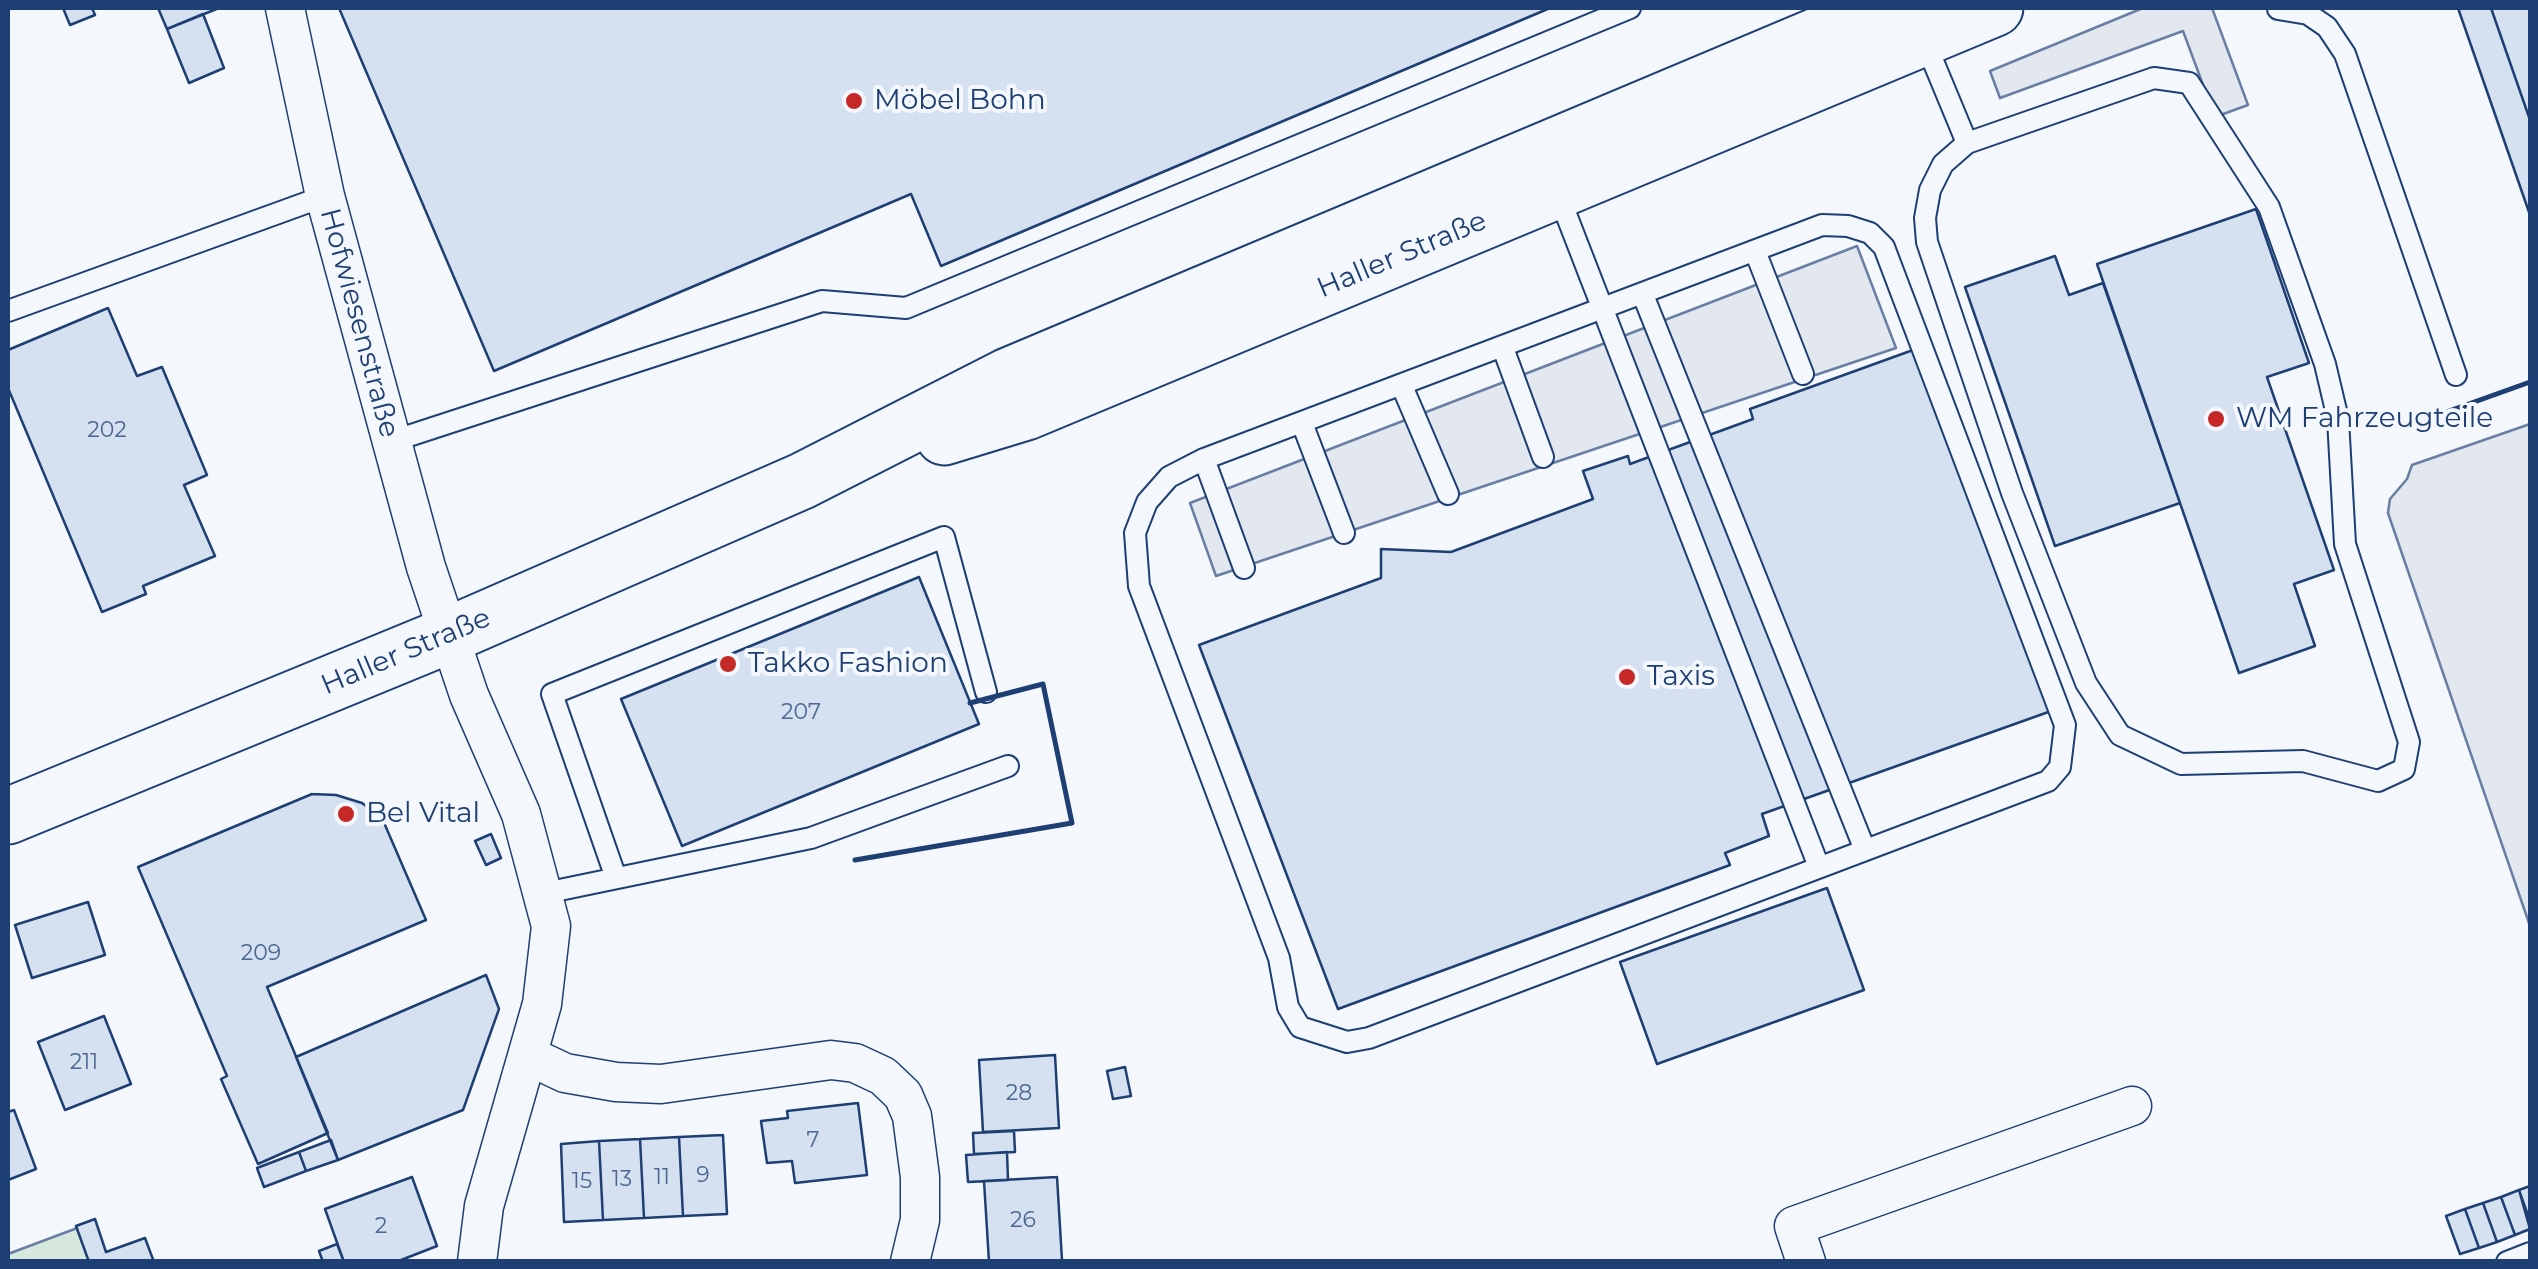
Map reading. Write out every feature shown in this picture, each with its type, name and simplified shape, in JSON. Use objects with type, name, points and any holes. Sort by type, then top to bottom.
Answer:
[{"type":"main road","name":"Haller Straße","points":[[8,816],[449,635],[802,481],[1026,412],[1549,171],[1906,17],[1994,8]]},
{"type":"street","name":"Hofwiesenstraße","points":[[285,8],[325,196],[390,442],[469,695],[521,814],[550,926],[549,959],[531,1057],[484,1206],[478,1262]]},
{"type":"street","points":[[531,1057],[566,1073],[616,1082],[661,1084],[831,1060],[854,1063],[883,1076],[903,1095],[914,1131],[920,1220],[910,1262]]},
{"type":"street","points":[[1806,1262],[1794,1226],[2132,1106]]},
{"type":"lane","points":[[390,442],[822,301],[906,308],[1630,8]]},
{"type":"lane","points":[[2278,9],[2308,14],[2326,27],[2345,54],[2456,375]]},
{"type":"lane","points":[[1906,17],[1967,143]]},
{"type":"lane","points":[[2154,78],[2189,83],[2204,101],[2269,207],[2325,364],[2338,419],[2345,544],[2410,742],[2404,769],[2378,781],[2303,762],[2180,764],[2120,735],[2100,710],[2012,493],[1927,242],[1925,218],[1930,190],[1943,164],[1967,143],[2154,78]]},
{"type":"lane","points":[[1549,171],[1600,312],[1819,867]]},
{"type":"lane","points":[[8,311],[325,196]]},
{"type":"lane","points":[[1822,225],[1848,226],[1870,233],[1884,247],[2065,726],[2060,767],[2048,780],[1368,1038],[1347,1042],[1322,1038],[1300,1027],[1288,1007],[1279,958],[1139,586],[1134,560],[1135,533],[1148,502],[1169,477],[1204,459],[1600,312],[1822,225]]},
{"type":"lane","points":[[1754,252],[1803,374]]},
{"type":"lane","points":[[1644,294],[1865,850]]},
{"type":"lane","points":[[1504,348],[1543,457]]},
{"type":"lane","points":[[1402,386],[1448,494]]},
{"type":"lane","points":[[1302,423],[1344,532]]},
{"type":"lane","points":[[1204,459],[1244,568]]},
{"type":"lane","points":[[616,878],[552,694],[944,537],[986,692]]},
{"type":"lane","points":[[544,893],[811,838],[1008,766]]},
{"type":"lane","points":[[2507,1262],[2530,1253]]},
{"type":"shaded area","points":[[2143,8],[2212,8],[2248,105],[2215,117],[2183,31],[2000,98],[1990,71]]},
{"type":"shaded area","points":[[1857,246],[1896,348],[1216,576],[1190,503]]},
{"type":"shaded area","points":[[2530,424],[2530,926],[2388,513],[2390,499],[2407,479],[2412,465]]},
{"type":"shaded area","points":[[80,1227],[92,1262],[8,1262],[8,1254]]},
{"type":"building","points":[[63,8],[92,8],[95,15],[70,25]]},
{"type":"building","points":[[158,8],[219,8],[167,29]]},
{"type":"building","name":"Möbel Bohn","points":[[339,8],[1550,8],[941,266],[911,194],[494,371]]},
{"type":"building","points":[[2458,8],[2491,8],[2530,120],[2530,215]]},
{"type":"building","points":[[2491,8],[2530,8],[2530,120]]},
{"type":"building","points":[[203,14],[224,68],[189,83],[167,29]]},
{"type":"building","name":"WM Fahrzeugteile","points":[[2256,209],[2309,363],[2267,377],[2334,570],[2294,584],[2315,646],[2239,673],[2097,264]]},
{"type":"building","points":[[2055,256],[2069,295],[2103,283],[2180,503],[2055,546],[1965,287]]},
{"type":"building","points":[[108,308],[137,376],[162,367],[207,475],[184,485],[215,556],[143,586],[146,594],[102,612],[8,388],[8,350]]},
{"type":"building","name":"Taxis","points":[[1913,350],[2054,710],[1762,814],[1769,836],[1725,853],[1730,865],[1338,1009],[1199,645],[1381,578],[1381,549],[1451,552],[1593,499],[1583,471],[1628,456],[1630,464],[1753,419],[1750,409]]},
{"type":"building","points":[[919,577],[979,724],[682,846],[621,699]]},
{"type":"building","points":[[312,794],[336,795],[362,803],[382,818],[426,920],[267,987],[328,1133],[258,1164],[221,1079],[227,1076],[138,867]]},
{"type":"building","points":[[491,834],[501,858],[486,865],[475,841]]},
{"type":"building","points":[[1827,888],[1864,990],[1657,1064],[1620,962]]},
{"type":"building","points":[[88,902],[105,955],[32,978],[15,925]]},
{"type":"building","points":[[486,975],[499,1009],[463,1110],[338,1160],[296,1057]]},
{"type":"building","points":[[104,1016],[131,1084],[65,1110],[38,1042]]},
{"type":"building","points":[[1055,1055],[1059,1128],[983,1132],[979,1060]]},
{"type":"building","points":[[1125,1067],[1131,1096],[1113,1099],[1107,1071]]},
{"type":"building","points":[[858,1103],[867,1175],[795,1183],[792,1161],[767,1163],[761,1121],[788,1118],[787,1111]]},
{"type":"building","points":[[14,1110],[36,1169],[8,1180],[8,1112]]},
{"type":"building","points":[[1014,1131],[1015,1152],[974,1154],[973,1133]]},
{"type":"building","points":[[723,1135],[727,1214],[683,1216],[679,1137]]},
{"type":"building","points":[[679,1137],[683,1216],[644,1218],[640,1139]]},
{"type":"building","points":[[640,1139],[644,1218],[603,1220],[599,1141]]},
{"type":"building","points":[[331,1140],[338,1160],[306,1171],[299,1152]]},
{"type":"building","points":[[599,1141],[603,1220],[564,1222],[561,1144]]},
{"type":"building","points":[[299,1152],[306,1171],[264,1187],[257,1168]]},
{"type":"building","points":[[1007,1152],[1008,1180],[968,1182],[966,1155]]},
{"type":"building","points":[[412,1177],[437,1246],[396,1262],[344,1262],[325,1209]]},
{"type":"building","points":[[1057,1177],[1062,1260],[989,1262],[984,1181]]},
{"type":"building","points":[[2530,1186],[2530,1221],[2519,1190]]},
{"type":"building","points":[[2519,1190],[2530,1229],[2515,1235],[2501,1197]]},
{"type":"building","points":[[2501,1197],[2515,1235],[2497,1242],[2483,1203]]},
{"type":"building","points":[[2483,1203],[2497,1242],[2479,1248],[2465,1209]]},
{"type":"building","points":[[2465,1209],[2479,1248],[2460,1254],[2446,1216]]},
{"type":"building","points":[[95,1219],[106,1252],[145,1238],[154,1262],[89,1262],[76,1226]]},
{"type":"building","points":[[337,1244],[344,1262],[323,1262],[319,1251]]},
{"type":"wall","points":[[2438,415],[2530,382]]},
{"type":"wall","points":[[855,860],[1072,823],[1043,684],[970,703]]},
{"type":"place","name":"Möbel Bohn","points":[[854,101]]},
{"type":"place","name":"WM Fahrzeugteile","points":[[2216,419]]},
{"type":"place","name":"Takko Fashion","points":[[728,664]]},
{"type":"place","name":"Taxis","points":[[1627,677]]},
{"type":"place","name":"Bel Vital","points":[[346,814]]}]
